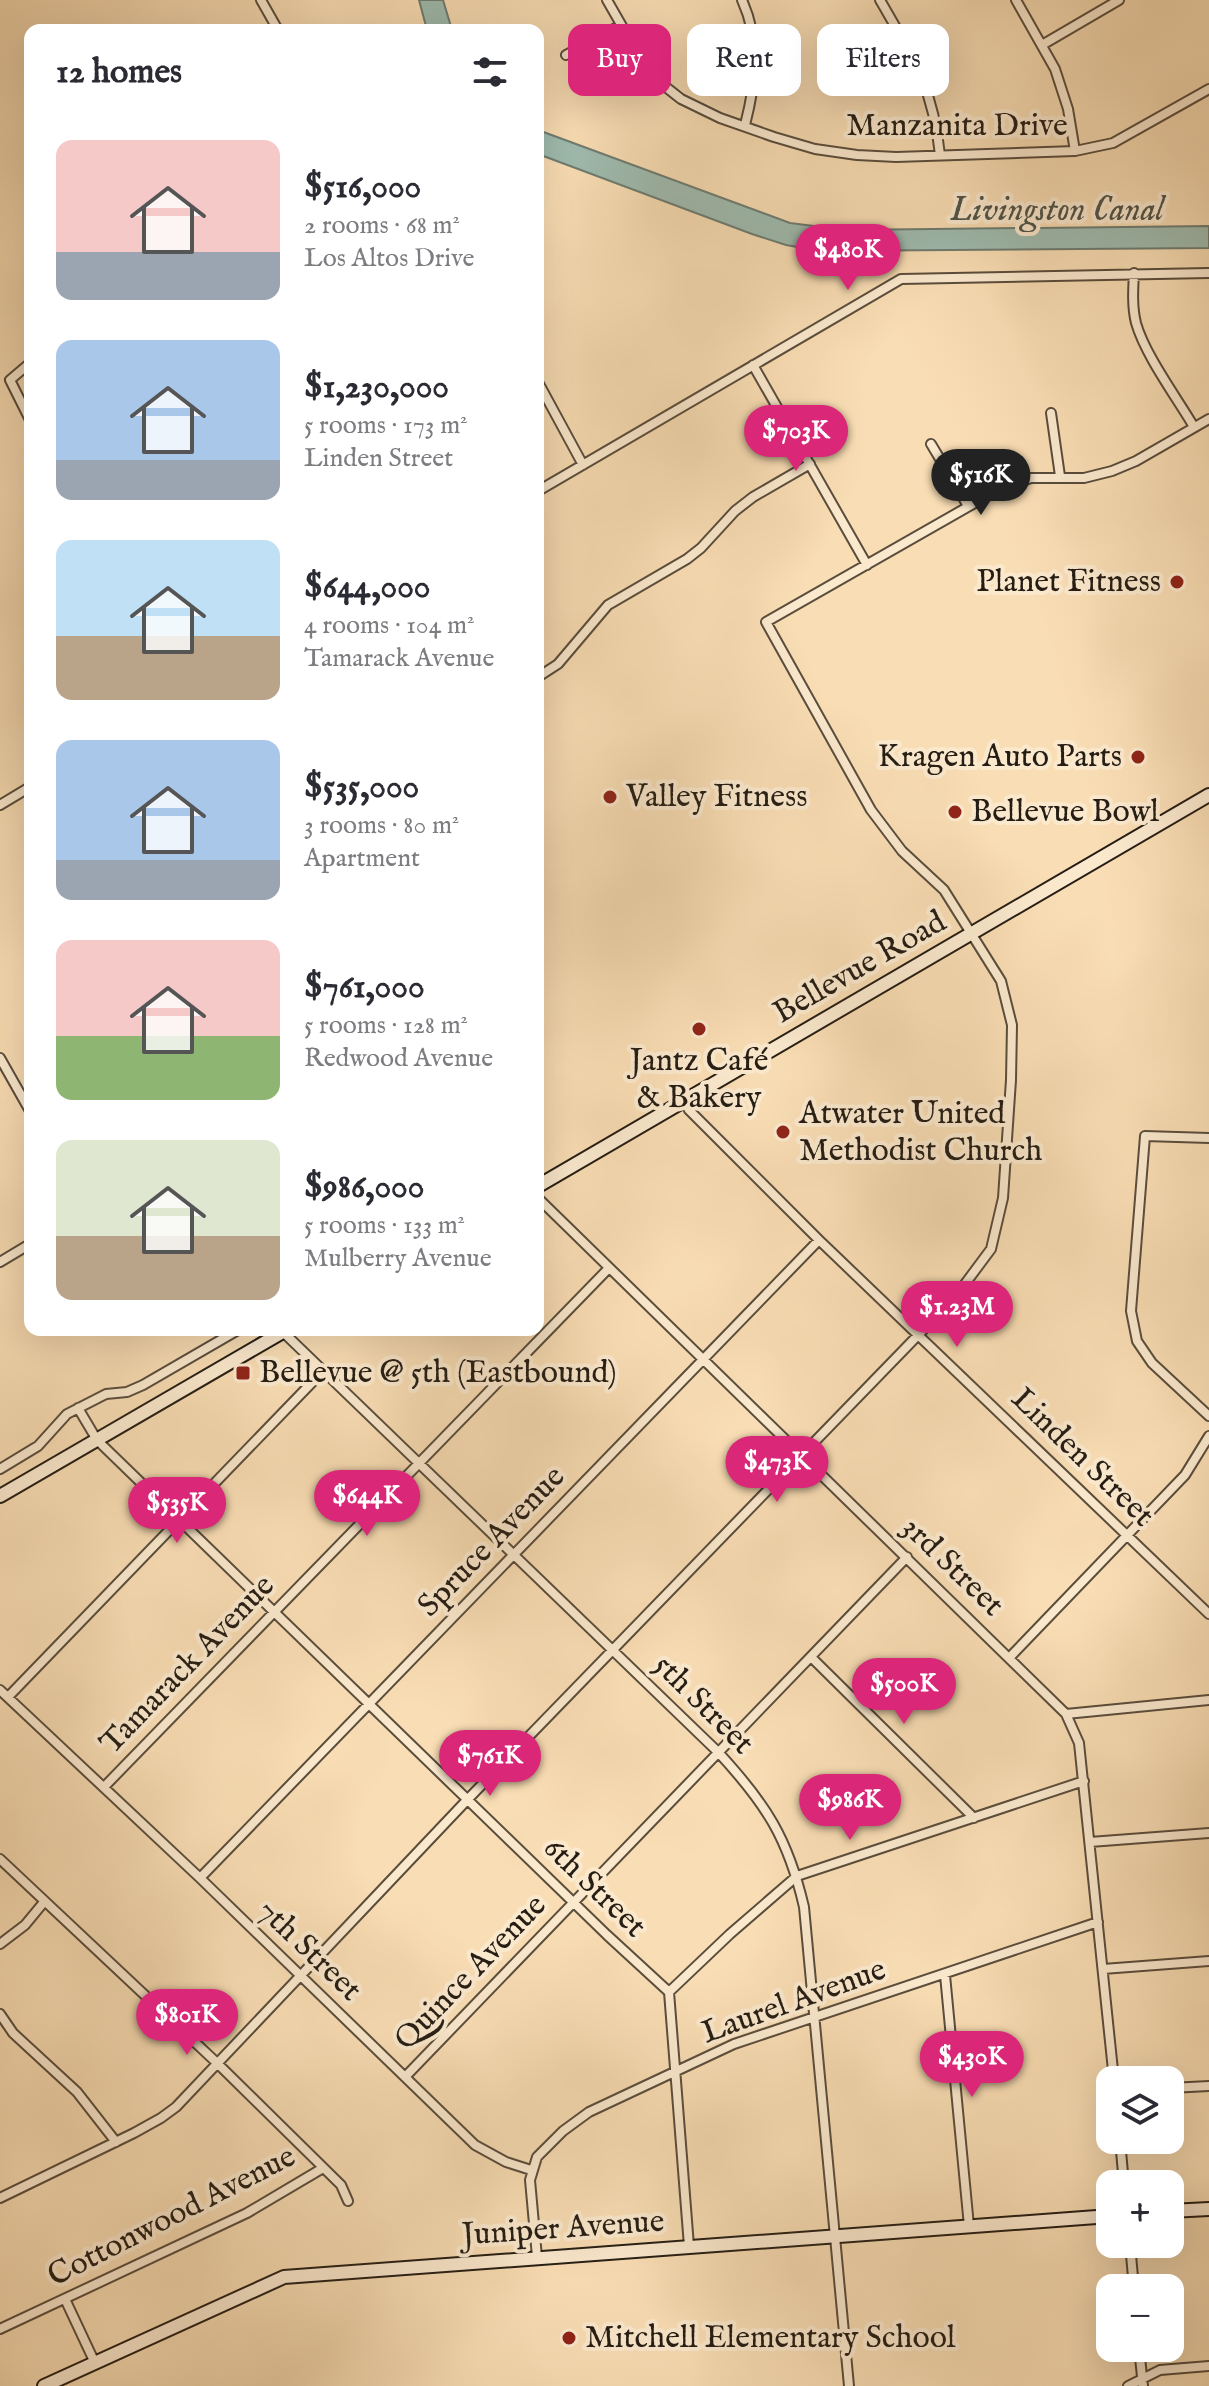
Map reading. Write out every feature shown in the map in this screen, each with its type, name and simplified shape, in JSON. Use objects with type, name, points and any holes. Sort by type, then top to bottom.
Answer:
[{"type":"street","points":[[261,0],[275,24]]},
{"type":"street","name":"Manzanita Drive","points":[[607,0],[620,24]]},
{"type":"street","points":[[742,0],[751,24],[756,58],[753,92],[745,125]]},
{"type":"street","points":[[880,0],[916,61],[930,95],[937,122],[940,155]]},
{"type":"street","points":[[1016,0],[1062,88],[1075,151]]},
{"type":"street","points":[[1042,45],[1119,0]]},
{"type":"street","name":"Manzanita Drive","points":[[671,90],[696,108],[774,137],[815,149],[870,156],[1075,151],[1113,143],[1209,89]]},
{"type":"street","points":[[1134,273],[1136,323],[1194,427]]},
{"type":"street","points":[[544,488],[901,279],[1209,273]]},
{"type":"street","points":[[753,365],[867,565]]},
{"type":"street","points":[[24,368],[10,380],[24,409]]},
{"type":"street","points":[[544,393],[583,465]]},
{"type":"street","points":[[1051,413],[1060,476]]},
{"type":"street","points":[[0,2198],[161,2118],[956,1296],[991,1249],[1003,1198],[1011,1080],[1012,1025],[1001,981],[944,890],[902,851],[871,810],[766,622],[1001,488],[1031,478],[1084,478],[1112,471],[1136,461],[1209,419]]},
{"type":"street","points":[[931,444],[968,506]]},
{"type":"street","points":[[544,673],[558,664],[608,605],[687,559],[753,497],[810,464]]},
{"type":"street","points":[[0,805],[24,791]]},
{"type":"street","name":"Bellevue Road","points":[[544,1183],[1209,795]]},
{"type":"street","points":[[0,1058],[24,1093]]},
{"type":"street","name":"Linden Street","points":[[684,1101],[689,1110],[819,1240],[1209,1614]]},
{"type":"street","points":[[1209,1138],[1145,1136],[1131,1311],[1137,1341],[1152,1363],[1209,1416]]},
{"type":"street","name":"3rd Street","points":[[544,1204],[1066,1714],[1079,1743],[1113,2066]]},
{"type":"street","name":"Spruce Avenue","points":[[200,1878],[819,1240]]},
{"type":"street","points":[[0,1262],[24,1248]]},
{"type":"street","name":"Tamarack Avenue","points":[[544,1334],[609,1268]]},
{"type":"street","points":[[0,1469],[38,1446],[67,1414],[106,1394],[127,1392],[143,1385],[228,1336]]},
{"type":"street","points":[[0,1496],[275,1336]]},
{"type":"street","name":"5th Street","points":[[289,1336],[718,1752],[752,1789],[774,1821],[797,1876],[804,1907],[849,2386]]},
{"type":"street","name":"Tamarack Avenue","points":[[104,1787],[542,1336]]},
{"type":"street","points":[[8,1697],[324,1370]]},
{"type":"street","name":"6th Street","points":[[78,1408],[97,1440],[669,1992]]},
{"type":"street","points":[[1010,1657],[1185,1475],[1209,1436]]},
{"type":"street","name":"Quince Avenue","points":[[405,2077],[907,1557]]},
{"type":"street","points":[[811,1657],[974,1818]]},
{"type":"street","name":"7th Street","points":[[0,1690],[200,1878],[475,2145],[506,2162],[531,2170]]},
{"type":"street","points":[[1066,1714],[1209,1700]]},
{"type":"street","points":[[689,2246],[669,1992],[797,1876],[1084,1781]]},
{"type":"street","points":[[1090,1842],[1209,1833]]},
{"type":"street","points":[[0,1859],[217,2063],[341,2185],[348,2201]]},
{"type":"street","points":[[0,1944],[25,1925],[44,1902]]},
{"type":"street","name":"Laurel Avenue","points":[[531,2170],[537,2157],[563,2131],[589,2112],[734,2044],[1098,1922]]},
{"type":"street","points":[[1103,1969],[1209,1961]]},
{"type":"street","points":[[945,1975],[969,2226]]},
{"type":"street","points":[[0,2014],[13,2033],[77,2092],[116,2142]]},
{"type":"street","points":[[1184,2087],[1209,2086]]},
{"type":"street","name":"Cottonwood Avenue","points":[[0,2329],[247,2213],[323,2168]]},
{"type":"street","points":[[531,2170],[537,2257]]},
{"type":"street","points":[[1184,2210],[1209,2209]]},
{"type":"street","name":"Juniper Avenue","points":[[44,2386],[284,2277],[1096,2217]]},
{"type":"street","points":[[65,2299],[95,2363]]},
{"type":"street","points":[[1140,2362],[1142,2382]]},
{"type":"street","points":[[1128,2386],[1142,2382],[1160,2370],[1209,2366]]},
{"type":"shaded area","points":[[419,0],[443,0],[450,24],[425,24]]},
{"type":"shaded area","points":[[544,132],[790,223],[846,230],[1209,226],[1209,248],[820,251],[786,245],[544,156]]},
{"type":"place","name":"Planet Fitness","points":[[1177,582]]},
{"type":"place","name":"Kragen Auto Parts","points":[[1138,757]]},
{"type":"place","name":"Valley Fitness","points":[[610,797]]},
{"type":"place","name":"Bellevue Bowl","points":[[955,812]]},
{"type":"place","name":"Jantz Café & Bakery","points":[[699,1029]]},
{"type":"place","name":"Atwater United Methodist Church","points":[[783,1132]]},
{"type":"place","name":"Bellevue @ 5th (Eastbound)","points":[[243,1373]]},
{"type":"place","name":"Mitchell Elementary School","points":[[569,2338]]},
{"type":"water label","name":"Livingston Canal","points":[[1057,210]]}]
